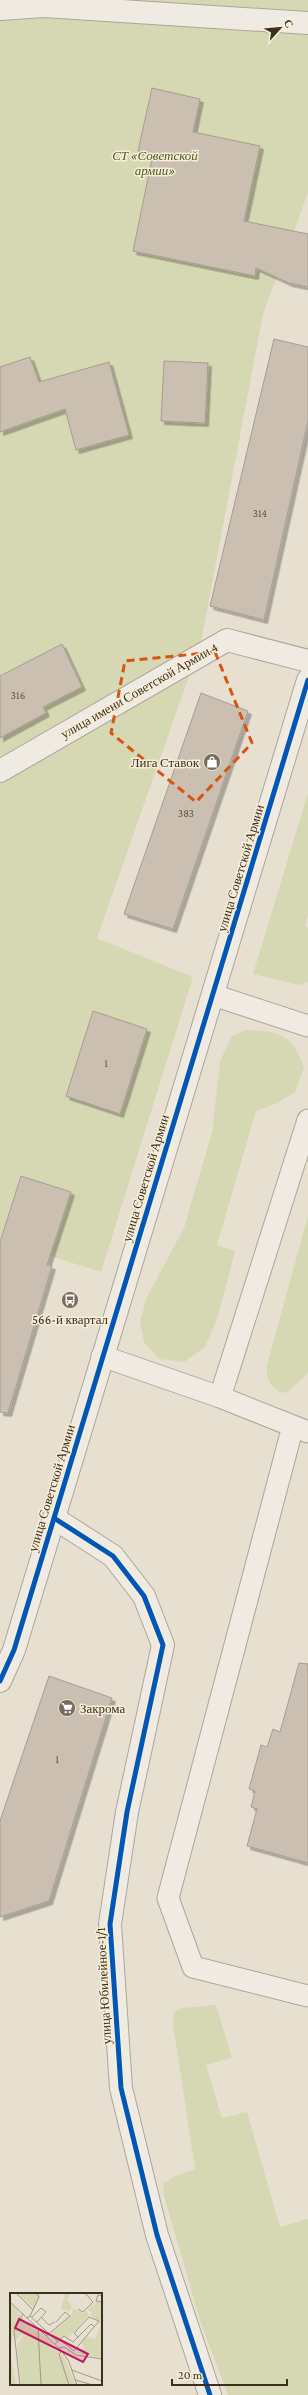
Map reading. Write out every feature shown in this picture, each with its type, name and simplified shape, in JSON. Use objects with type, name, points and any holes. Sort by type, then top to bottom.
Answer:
[{"type":"street","points":[[0,9],[44,6],[308,23]]},
{"type":"street","name":"улица имени Советской Армии 4","points":[[0,771],[227,640],[308,661]]},
{"type":"street","name":"улица Советской Армии","points":[[0,1681],[7,1646],[54,1518],[308,680]]},
{"type":"street","name":"улица Юбилейное-1/1","points":[[54,1518],[113,1556],[144,1596],[163,1645],[127,1812],[110,1924],[121,2088],[157,2235],[210,2395]]},
{"type":"lane","points":[[213,995],[308,1026]]},
{"type":"lane","points":[[220,1397],[308,1120]]},
{"type":"lane","points":[[102,1356],[220,1397],[301,1429],[168,1898],[192,1967],[308,1996]]},
{"type":"highlighted area","points":[[215,652],[252,743],[196,802],[111,733],[125,661]]},
{"type":"green space","name":"СТ «Советской армии»","points":[[0,0],[308,0],[308,193],[263,314],[201,642],[97,938],[193,977],[101,1272],[0,1240]]},
{"type":"green space","points":[[308,793],[308,915],[305,926],[308,928],[308,982],[299,985],[253,974]]},
{"type":"green space","points":[[245,1030],[276,1033],[283,1036],[289,1040],[294,1047],[304,1067],[295,1092],[275,1104],[256,1111],[217,1245],[235,1251],[218,1316],[205,1347],[184,1362],[159,1359],[144,1342],[140,1322],[147,1297],[184,1228],[212,1132],[220,1061],[232,1036]]},
{"type":"green space","points":[[308,1216],[308,1373],[289,1391],[282,1393],[274,1388],[269,1382],[267,1365]]},
{"type":"green space","points":[[216,2005],[232,2058],[206,2065],[222,2118],[247,2112],[280,2227],[308,2219],[308,2395],[228,2395],[200,2320],[164,2196],[163,2184],[173,2177],[195,2169],[173,2024],[174,2012],[182,2008]]},
{"type":"building","points":[[152,88],[200,99],[193,132],[260,146],[244,221],[308,234],[308,287],[289,283],[256,268],[255,276],[133,251],[153,154],[138,151]]},
{"type":"building","points":[[274,339],[308,347],[308,421],[264,620],[210,606]]},
{"type":"building","points":[[30,357],[39,382],[109,362],[129,435],[76,450],[65,409],[0,432],[0,367]]},
{"type":"building","points":[[164,361],[208,363],[205,423],[161,421]]},
{"type":"building","points":[[62,644],[82,687],[43,707],[46,713],[0,738],[0,676]]},
{"type":"building","points":[[201,693],[248,711],[173,929],[124,914]]},
{"type":"building","points":[[93,1011],[147,1029],[120,1114],[66,1096]]},
{"type":"building","points":[[21,1176],[71,1192],[47,1265],[52,1266],[8,1413],[0,1412],[0,1242]]},
{"type":"building","points":[[299,1663],[308,1664],[308,1863],[247,1846],[257,1809],[251,1807],[255,1791],[249,1789],[261,1745],[267,1747],[273,1729],[280,1732]]},
{"type":"building","points":[[49,1676],[112,1698],[49,1901],[0,1917],[0,1821]]},
{"type":"cycle path","points":[[0,1681],[14,1650],[308,680]]},
{"type":"cycle path","points":[[54,1518],[113,1556],[144,1596],[163,1645],[127,1812],[110,1924],[121,2088],[157,2235],[210,2395]]},
{"type":"place","name":"Лига Ставок","points":[[212,762]]},
{"type":"place","name":"566-й квартал","points":[[70,1300]]},
{"type":"place","name":"Закрома","points":[[67,1708]]}]
